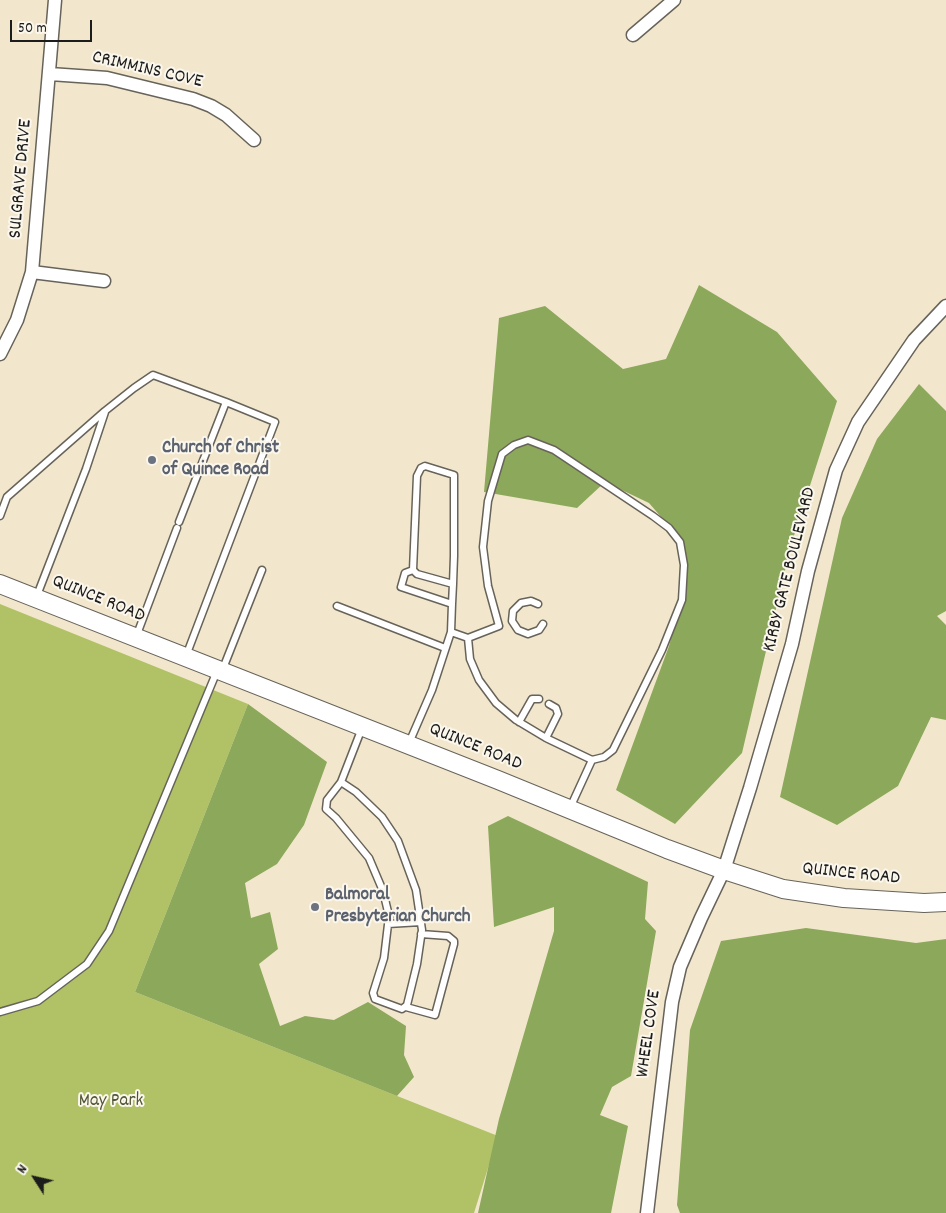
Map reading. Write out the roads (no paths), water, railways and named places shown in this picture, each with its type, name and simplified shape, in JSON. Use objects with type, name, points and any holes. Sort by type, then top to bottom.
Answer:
[{"type":"main road","name":"QUINCE ROAD","points":[[0,584],[724,870],[783,889],[844,898],[924,903],[946,902]]},
{"type":"street","name":"SULGRAVE DRIVE","points":[[0,354],[17,320],[32,272],[55,0]]},
{"type":"street","points":[[633,35],[674,0]]},
{"type":"street","name":"CRIMMINS COVE","points":[[50,74],[108,78],[193,99],[211,106],[226,115],[254,140]]},
{"type":"street","points":[[32,272],[104,281]]},
{"type":"street","name":"KIRBY GATE BOULEVARD","points":[[724,870],[792,644],[808,571],[836,470],[858,422],[914,340],[946,306]]},
{"type":"street","name":"WHEEL COVE","points":[[647,1213],[672,1002],[680,967],[724,870]]},
{"type":"lane","points":[[0,516],[7,497],[105,411],[153,375],[275,422],[186,657]]},
{"type":"lane","points":[[136,638],[226,402]]},
{"type":"lane","points":[[36,598],[86,469],[105,411]]},
{"type":"lane","points":[[468,638],[470,660],[479,680],[496,703],[519,722],[546,738],[592,760],[604,757],[613,750],[662,650],[682,600],[684,565],[680,542],[664,524],[554,450],[528,440],[514,445],[502,454],[488,501],[483,547],[488,586],[499,626]]},
{"type":"lane","points":[[408,744],[432,690],[451,632],[453,584],[454,475],[425,466],[421,468],[417,476],[413,570],[417,574],[453,584]]},
{"type":"lane","points":[[0,1012],[38,1001],[87,964],[109,931],[262,570]]},
{"type":"lane","points":[[413,570],[405,573],[401,587],[452,604]]},
{"type":"lane","points":[[538,604],[531,601],[520,603],[513,611],[512,621],[518,630],[528,634],[539,630],[543,624]]},
{"type":"lane","points":[[337,606],[446,648]]},
{"type":"lane","points":[[451,632],[468,638],[512,621]]},
{"type":"lane","points":[[519,722],[532,699],[539,699]]},
{"type":"lane","points":[[546,738],[558,714],[556,708],[550,704]]},
{"type":"lane","points":[[362,727],[341,782],[327,800],[326,809],[336,818],[369,858],[384,891],[389,916],[384,958],[373,993],[375,999],[402,1009],[406,1007],[435,1015],[454,941],[448,936],[421,934]]},
{"type":"lane","points":[[569,809],[592,760]]},
{"type":"lane","points":[[341,782],[356,792],[382,817],[398,841],[416,890],[421,934],[418,964],[406,1007]]},
{"type":"lane","points":[[388,924],[421,922]]},
{"type":"place","name":"Church of Christ of Quince Road","points":[[152,460]]},
{"type":"place","name":"Balmoral Presbyterian Church","points":[[315,907]]},
{"type":"park label","name":"May Park","points":[[111,1102]]}]
